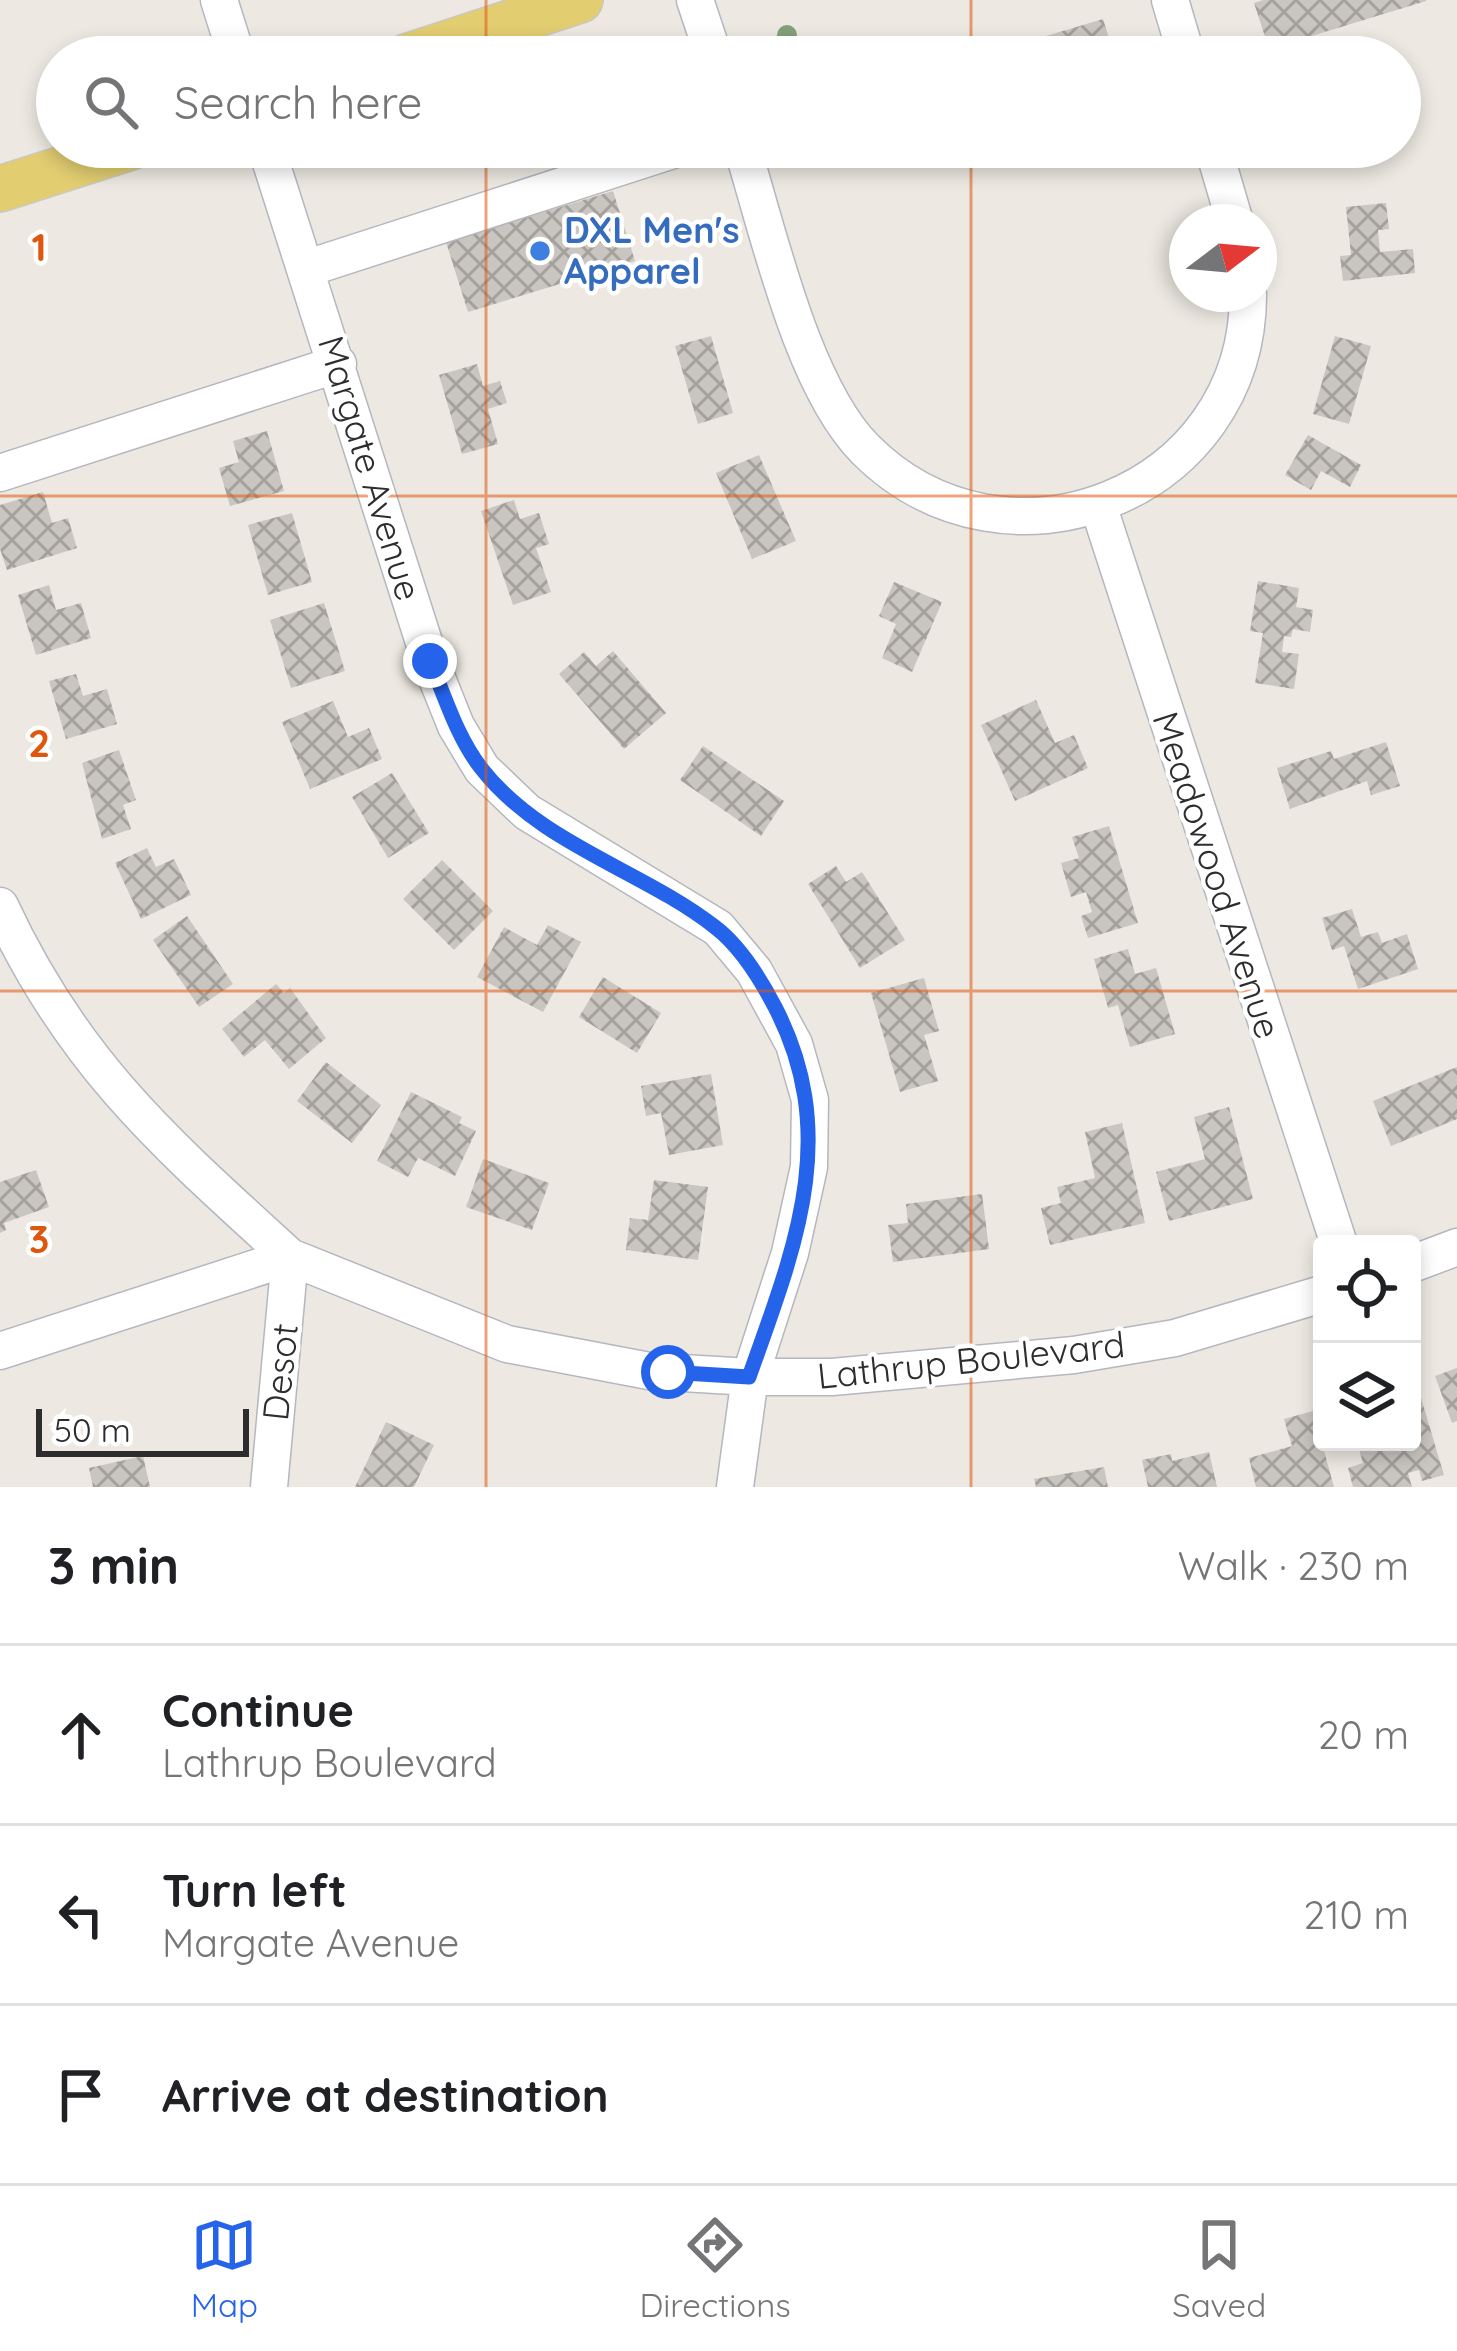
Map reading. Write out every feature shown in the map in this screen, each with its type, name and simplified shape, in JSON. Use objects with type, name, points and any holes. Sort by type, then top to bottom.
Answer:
[{"type":"main road","points":[[470,36],[580,0]]},
{"type":"main road","points":[[0,190],[67,168]]},
{"type":"street","points":[[219,0],[230,36]]},
{"type":"street","points":[[695,0],[707,36]]},
{"type":"street","points":[[1170,0],[1181,36]]},
{"type":"street","name":"Margate Avenue","points":[[273,168],[430,661],[456,726],[482,769],[527,812],[718,928],[754,971],[794,1045],[810,1100],[809,1167],[790,1253],[749,1377],[735,1487]]},
{"type":"street","points":[[308,268],[617,168]]},
{"type":"street","points":[[749,168],[817,374],[839,418],[865,449],[913,486],[967,509],[1009,516],[1098,505],[1156,477],[1223,403],[1240,358],[1246,312]]},
{"type":"street","points":[[1219,168],[1230,204]]},
{"type":"street","points":[[0,473],[338,364]]},
{"type":"street","name":"Meadowood Avenue","points":[[1098,505],[1336,1235]]},
{"type":"street","name":"Lathrup Boulevard","points":[[0,906],[52,1003],[107,1081],[161,1142],[290,1257],[507,1344],[649,1371],[832,1377],[1074,1355],[1175,1337],[1313,1297]]},
{"type":"street","points":[[1421,1260],[1457,1246]]},
{"type":"street","points":[[0,1351],[290,1257]]},
{"type":"street","name":"Desot","points":[[269,1487],[290,1257]]},
{"type":"building","points":[[1426,0],[1312,36],[1265,36],[1254,3]]},
{"type":"building","points":[[1103,19],[1108,36],[1046,36]]},
{"type":"building","name":"DXL Men's Apparel","points":[[613,191],[635,261],[468,312],[446,242]]},
{"type":"building","points":[[1386,203],[1389,229],[1378,230],[1380,252],[1413,249],[1415,273],[1343,281],[1340,256],[1351,255],[1346,207]]},
{"type":"building","points":[[711,336],[733,413],[698,424],[675,346]]},
{"type":"building","points":[[1335,336],[1371,346],[1349,424],[1313,414]]},
{"type":"building","points":[[477,364],[483,386],[500,381],[507,403],[488,409],[498,444],[462,454],[439,375]]},
{"type":"building","points":[[267,431],[284,491],[230,506],[219,468],[239,462],[233,441]]},
{"type":"building","points":[[1308,435],[1361,465],[1350,487],[1321,471],[1311,490],[1285,475]]},
{"type":"building","points":[[759,455],[796,541],[752,559],[716,473]]},
{"type":"building","points":[[43,492],[52,523],[68,518],[77,548],[7,570],[0,549],[0,505]]},
{"type":"building","points":[[514,500],[520,519],[539,513],[549,544],[536,548],[551,592],[513,605],[481,511]]},
{"type":"building","points":[[292,513],[312,582],[268,595],[248,525]]},
{"type":"building","points":[[1258,581],[1299,588],[1296,607],[1313,610],[1310,632],[1293,629],[1291,637],[1284,636],[1282,652],[1299,654],[1294,689],[1255,683],[1263,633],[1250,631]]},
{"type":"building","points":[[894,582],[942,602],[912,672],[882,658],[896,624],[879,616]]},
{"type":"building","points":[[49,585],[56,610],[81,603],[91,638],[36,655],[18,595]]},
{"type":"building","points":[[324,603],[345,671],[291,688],[270,620]]},
{"type":"building","points":[[613,651],[666,713],[624,749],[559,674],[584,652],[596,666]]},
{"type":"building","points":[[76,674],[83,696],[107,689],[117,724],[66,739],[49,681]]},
{"type":"building","points":[[1036,700],[1055,743],[1074,735],[1088,768],[1015,801],[981,725]]},
{"type":"building","points":[[333,701],[348,737],[369,728],[382,759],[310,789],[282,722]]},
{"type":"building","points":[[1386,742],[1400,786],[1371,795],[1367,781],[1290,809],[1277,768],[1331,751],[1334,759]]},
{"type":"building","points":[[703,746],[784,801],[761,836],[680,780]]},
{"type":"building","points":[[119,750],[136,800],[123,805],[131,829],[102,839],[82,763]]},
{"type":"building","points":[[392,773],[429,833],[388,858],[352,797]]},
{"type":"building","points":[[1109,826],[1138,923],[1088,938],[1081,916],[1092,912],[1086,892],[1071,897],[1061,863],[1079,858],[1072,837]]},
{"type":"building","points":[[147,848],[156,867],[174,859],[191,895],[141,919],[115,863]]},
{"type":"building","points":[[442,860],[493,911],[454,950],[403,899]]},
{"type":"building","points":[[836,866],[846,882],[862,872],[905,940],[860,968],[808,884]]},
{"type":"building","points":[[1352,909],[1361,937],[1378,932],[1382,943],[1407,934],[1418,969],[1358,989],[1344,946],[1332,950],[1322,918]]},
{"type":"building","points":[[187,916],[233,984],[199,1007],[153,940]]},
{"type":"building","points":[[548,925],[581,942],[543,1012],[477,977],[504,927],[537,945]]},
{"type":"building","points":[[1128,949],[1135,974],[1156,968],[1175,1034],[1130,1047],[1118,1005],[1108,1008],[1094,959]]},
{"type":"building","points":[[603,977],[661,1013],[637,1053],[579,1017]]},
{"type":"building","points":[[924,978],[939,1031],[924,1035],[938,1081],[900,1092],[871,993]]},
{"type":"building","points":[[276,984],[284,993],[290,988],[326,1038],[289,1069],[265,1040],[244,1057],[222,1029]]},
{"type":"building","points":[[326,1062],[381,1105],[352,1143],[297,1101]]},
{"type":"building","points":[[1457,1067],[1457,1119],[1391,1146],[1373,1101]]},
{"type":"building","points":[[711,1074],[723,1145],[669,1155],[661,1113],[646,1116],[641,1086]]},
{"type":"building","points":[[411,1092],[462,1117],[459,1123],[476,1131],[455,1176],[418,1158],[408,1177],[377,1161]]},
{"type":"building","points":[[1229,1107],[1253,1199],[1169,1221],[1156,1172],[1205,1159],[1194,1117]]},
{"type":"building","points":[[1122,1123],[1145,1223],[1050,1245],[1041,1208],[1061,1203],[1057,1187],[1095,1178],[1085,1132]]},
{"type":"building","points":[[483,1159],[549,1183],[532,1230],[466,1207]]},
{"type":"building","points":[[36,1170],[49,1207],[4,1223],[6,1230],[0,1233],[0,1182]]},
{"type":"building","points":[[654,1180],[708,1187],[698,1260],[626,1250],[630,1218],[648,1220]]},
{"type":"building","points":[[982,1194],[989,1249],[893,1262],[888,1225],[908,1223],[906,1204]]},
{"type":"building","points":[[1457,1368],[1457,1421],[1452,1423],[1435,1376]]},
{"type":"building","points":[[1421,1398],[1444,1475],[1422,1481],[1419,1470],[1408,1473],[1412,1487],[1353,1487],[1348,1468],[1363,1463],[1360,1451],[1421,1451]]},
{"type":"building","points":[[1313,1411],[1313,1451],[1324,1451],[1334,1487],[1256,1487],[1249,1458],[1292,1446],[1284,1419]]},
{"type":"building","points":[[386,1422],[434,1445],[414,1487],[355,1487]]},
{"type":"building","points":[[1209,1452],[1217,1487],[1148,1487],[1142,1460],[1171,1454],[1172,1461]]},
{"type":"building","points":[[143,1456],[150,1487],[93,1487],[89,1468]]},
{"type":"building","points":[[1104,1467],[1108,1487],[1036,1487],[1034,1479]]},
{"type":"place","name":"DXL Men's Apparel","points":[[540,251]]},
{"type":"route","points":[[430,661],[456,726],[482,769],[527,812],[718,928],[769,996],[802,1068],[811,1131],[803,1205],[749,1377],[668,1372]]}]
